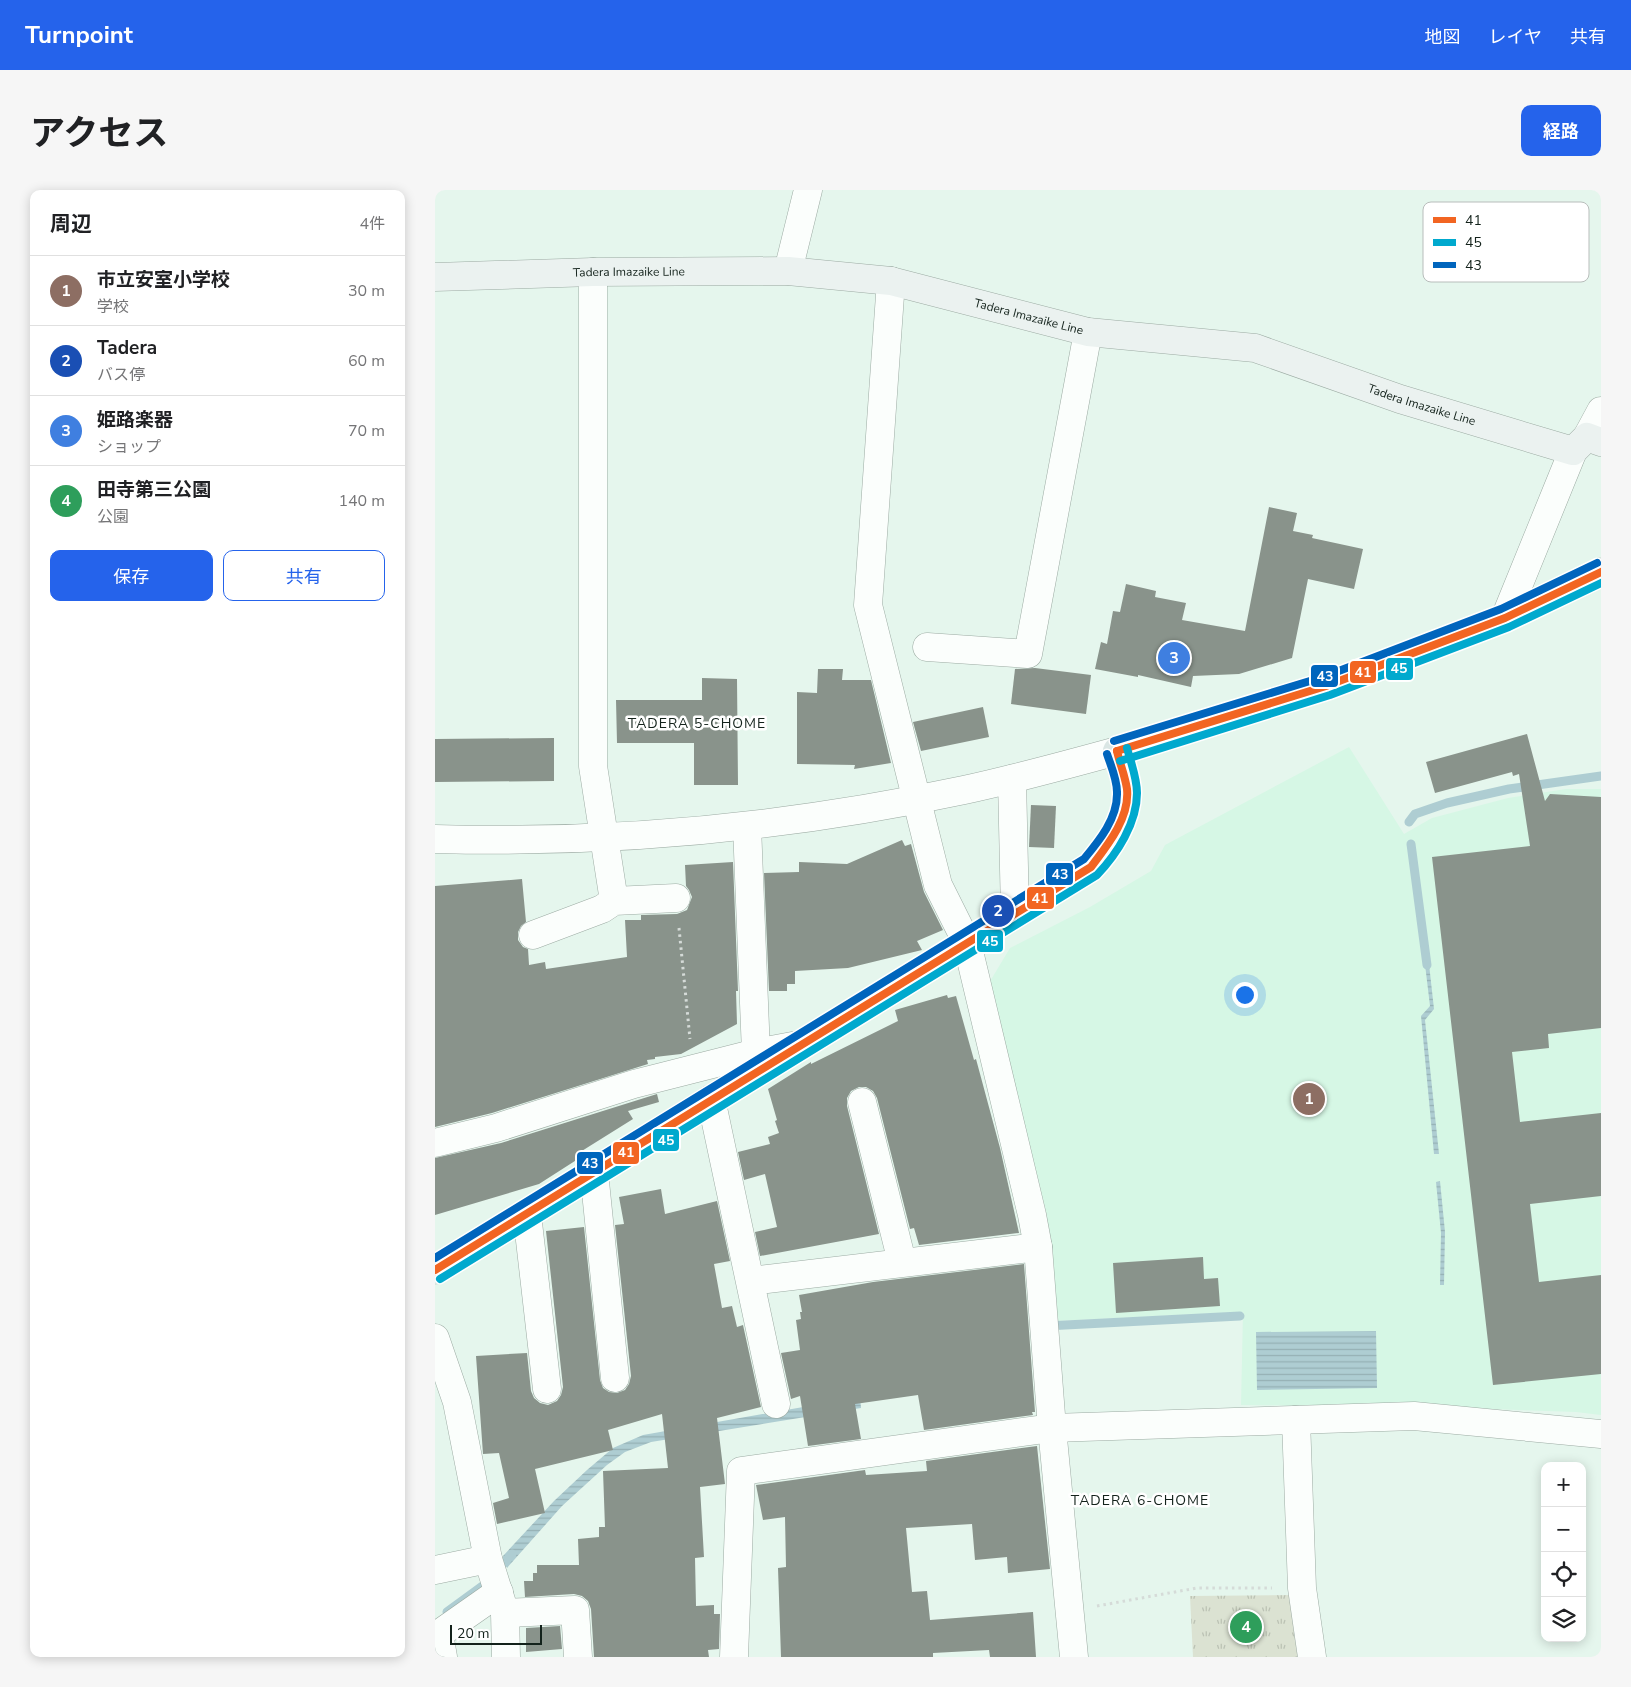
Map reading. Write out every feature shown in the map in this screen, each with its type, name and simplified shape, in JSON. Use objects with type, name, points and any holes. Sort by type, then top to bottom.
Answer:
[{"type":"main road","name":"Tadera Imazaike Line","points":[[435,278],[593,272],[788,271],[891,280],[1088,332],[1255,348],[1400,399],[1587,443]]},
{"type":"main road","points":[[435,1270],[1091,867],[1106,848],[1122,818],[1127,793],[1117,751],[1326,686],[1505,618],[1601,572]]},
{"type":"street","points":[[788,271],[808,190]]},
{"type":"street","points":[[593,272],[593,766],[614,900]]},
{"type":"street","points":[[891,280],[868,605],[938,885],[967,943],[1032,1215],[1038,1247],[1052,1428],[1074,1657]]},
{"type":"street","points":[[927,647],[1028,654],[1088,332]]},
{"type":"street","points":[[1505,618],[1601,411]]},
{"type":"street","points":[[435,839],[487,841],[604,837],[747,826],[917,799],[1012,779],[1117,751]]},
{"type":"street","points":[[1012,779],[1015,913]]},
{"type":"street","points":[[747,826],[756,1054]]},
{"type":"street","points":[[533,935],[602,909],[614,900],[675,898]]},
{"type":"street","points":[[435,1143],[496,1128],[634,1084],[799,1045]]},
{"type":"street","points":[[711,1099],[776,1404]]},
{"type":"street","points":[[862,1102],[902,1262]]},
{"type":"street","points":[[594,1172],[615,1378]]},
{"type":"street","points":[[527,1214],[547,1389]]},
{"type":"street","points":[[751,1281],[1038,1247]]},
{"type":"street","points":[[435,1338],[457,1402],[488,1559],[502,1603],[506,1657]]},
{"type":"street","points":[[734,1657],[741,1470],[1052,1428],[1414,1416],[1601,1434]]},
{"type":"street","points":[[1296,1420],[1302,1588],[1312,1657]]},
{"type":"street","points":[[435,1570],[488,1559]]},
{"type":"street","points":[[443,1657],[439,1634],[502,1603],[575,1610],[578,1657]]},
{"type":"path","points":[[675,898],[693,1069]]},
{"type":"path","points":[[1070,1611],[1197,1588],[1302,1588]]},
{"type":"shaded area","points":[[1349,747],[1404,834],[1432,818],[1508,798],[1566,789],[1601,789],[1601,1415],[1576,1412],[1434,1407],[1241,1405],[1243,1312],[1055,1321],[1047,1215],[989,983],[1010,948],[1090,907],[1151,871],[1165,845]]},
{"type":"green space","points":[[1297,1595],[1303,1657],[1193,1657],[1190,1596]]},
{"type":"water","points":[[1428,955],[1434,1009],[1425,1020],[1439,1154],[1434,1154],[1421,1016],[1430,1006],[1424,956]]},
{"type":"water","points":[[1440,1181],[1445,1232],[1444,1285],[1440,1285],[1441,1233],[1436,1182]]},
{"type":"water","points":[[1376,1331],[1377,1388],[1257,1390],[1256,1332]]},
{"type":"water","points":[[860,1397],[861,1408],[651,1442],[625,1452],[607,1465],[562,1506],[507,1568],[503,1556],[554,1501],[613,1448],[643,1435]]},
{"type":"building","points":[[1269,507],[1297,513],[1293,531],[1313,535],[1312,538],[1363,549],[1354,589],[1308,579],[1292,658],[1239,674],[1193,676],[1191,687],[1138,675],[1138,677],[1095,669],[1101,642],[1107,644],[1113,611],[1120,612],[1126,584],[1156,591],[1155,597],[1186,603],[1182,620],[1245,631]]},
{"type":"building","points":[[1035,668],[1091,675],[1086,714],[1011,704],[1015,669]]},
{"type":"building","points":[[818,669],[843,669],[842,680],[871,680],[891,763],[854,769],[855,765],[797,764],[797,692],[817,693]]},
{"type":"building","points":[[702,678],[737,679],[738,785],[694,785],[694,743],[617,743],[616,700],[702,700]]},
{"type":"building","points":[[983,707],[989,737],[921,751],[913,722]]},
{"type":"building","points":[[1527,734],[1545,801],[1550,794],[1601,797],[1601,1028],[1548,1034],[1549,1048],[1512,1052],[1520,1122],[1601,1113],[1601,1196],[1530,1204],[1539,1282],[1601,1275],[1601,1374],[1493,1385],[1432,857],[1530,846],[1519,774],[1513,776],[1512,772],[1435,793],[1426,762]]},
{"type":"building","points":[[554,738],[554,781],[435,782],[435,739]]},
{"type":"building","points":[[1031,805],[1056,806],[1054,848],[1029,847]]},
{"type":"building","points":[[902,840],[905,846],[911,844],[924,892],[943,930],[917,941],[922,950],[848,968],[795,971],[795,984],[787,984],[787,991],[769,991],[764,873],[799,872],[799,862],[847,864]]},
{"type":"building","points":[[733,862],[738,991],[736,991],[737,1024],[681,1054],[655,1057],[655,1059],[647,1060],[648,1064],[492,1113],[435,1127],[435,886],[522,879],[526,922],[518,932],[518,940],[523,947],[528,949],[529,965],[545,962],[546,969],[627,957],[625,920],[641,920],[641,915],[677,914],[687,910],[692,897],[686,886],[685,865]]},
{"type":"building","points":[[947,995],[948,998],[956,996],[974,1060],[976,1059],[1000,1148],[1019,1233],[919,1245],[914,1228],[910,1229],[877,1098],[873,1091],[866,1087],[859,1087],[851,1091],[847,1098],[847,1106],[879,1234],[760,1256],[755,1232],[777,1227],[765,1174],[744,1180],[738,1152],[770,1144],[768,1137],[779,1133],[768,1089],[811,1062],[811,1064],[898,1021],[895,1010]]},
{"type":"building","points":[[657,1094],[659,1102],[628,1111],[633,1119],[577,1154],[578,1159],[539,1184],[435,1215],[435,1158],[501,1143]]},
{"type":"building","points":[[661,1189],[665,1214],[717,1201],[730,1261],[714,1264],[722,1308],[732,1306],[737,1327],[743,1325],[761,1407],[717,1418],[725,1484],[700,1487],[704,1557],[695,1558],[696,1606],[714,1605],[714,1614],[720,1614],[719,1649],[708,1650],[709,1657],[594,1657],[591,1609],[588,1601],[582,1596],[574,1594],[525,1597],[524,1581],[533,1581],[533,1573],[537,1573],[537,1565],[579,1565],[578,1539],[599,1537],[599,1527],[605,1527],[603,1471],[668,1468],[662,1414],[608,1430],[613,1450],[535,1469],[545,1513],[497,1524],[493,1503],[509,1498],[499,1453],[483,1454],[476,1356],[527,1353],[531,1391],[534,1398],[540,1403],[548,1405],[557,1401],[563,1387],[546,1231],[584,1227],[600,1380],[603,1388],[609,1392],[617,1393],[625,1390],[631,1376],[615,1225],[624,1224],[619,1197]]},
{"type":"building","points":[[1203,1257],[1204,1279],[1218,1278],[1220,1306],[1116,1313],[1113,1263]]},
{"type":"building","points":[[1024,1264],[1035,1412],[1032,1412],[1033,1415],[924,1430],[918,1395],[855,1404],[861,1439],[808,1446],[800,1396],[791,1399],[781,1353],[800,1350],[796,1320],[801,1319],[800,1312],[802,1312],[799,1295],[873,1282]]},
{"type":"building","points":[[1037,1446],[1050,1569],[1008,1573],[1007,1557],[975,1560],[972,1524],[906,1528],[912,1592],[927,1591],[930,1620],[1033,1612],[1036,1657],[990,1657],[989,1650],[933,1653],[933,1657],[781,1657],[778,1568],[786,1567],[785,1517],[763,1520],[756,1485],[865,1470],[866,1475],[927,1471],[926,1461]]},
{"type":"building","points":[[560,1626],[562,1649],[526,1652],[526,1628]]},
{"type":"waterway","points":[[1409,822],[1415,814],[1447,803],[1509,789],[1601,776]]},
{"type":"waterway","points":[[1411,844],[1427,965]]},
{"type":"waterway","points":[[1046,1326],[1240,1316]]},
{"type":"waterway","points":[[447,1612],[484,1585],[512,1554]]},
{"type":"transit line","name":"43","points":[[1114,741],[1323,677],[1501,609],[1597,563]]},
{"type":"transit line","name":"41","points":[[1117,751],[1326,686],[1505,618],[1601,572]]},
{"type":"transit line","name":"45","points":[[1120,761],[1330,695],[1509,627],[1601,583]]},
{"type":"transit line","name":"45","points":[[440,1279],[1097,875],[1112,858],[1125,837],[1134,816],[1137,787],[1127,748]]},
{"type":"transit line","name":"41","points":[[435,1270],[1091,867],[1116,831],[1125,810],[1127,789],[1117,751]]},
{"type":"transit line","name":"43","points":[[435,1258],[1084,859],[1107,828],[1116,802],[1116,782],[1107,754]]},
{"type":"place","name":"姫路楽器","points":[[1174,658]]},
{"type":"place","name":"Tadera","points":[[998,911]]},
{"type":"place","name":"市立安室小学校","points":[[1309,1099]]},
{"type":"place","name":"田寺第三公園","points":[[1246,1627]]},
{"type":"district","name":"TADERA 5-CHOME","points":[[697,723]]},
{"type":"district","name":"TADERA 6-CHOME","points":[[1140,1500]]}]
